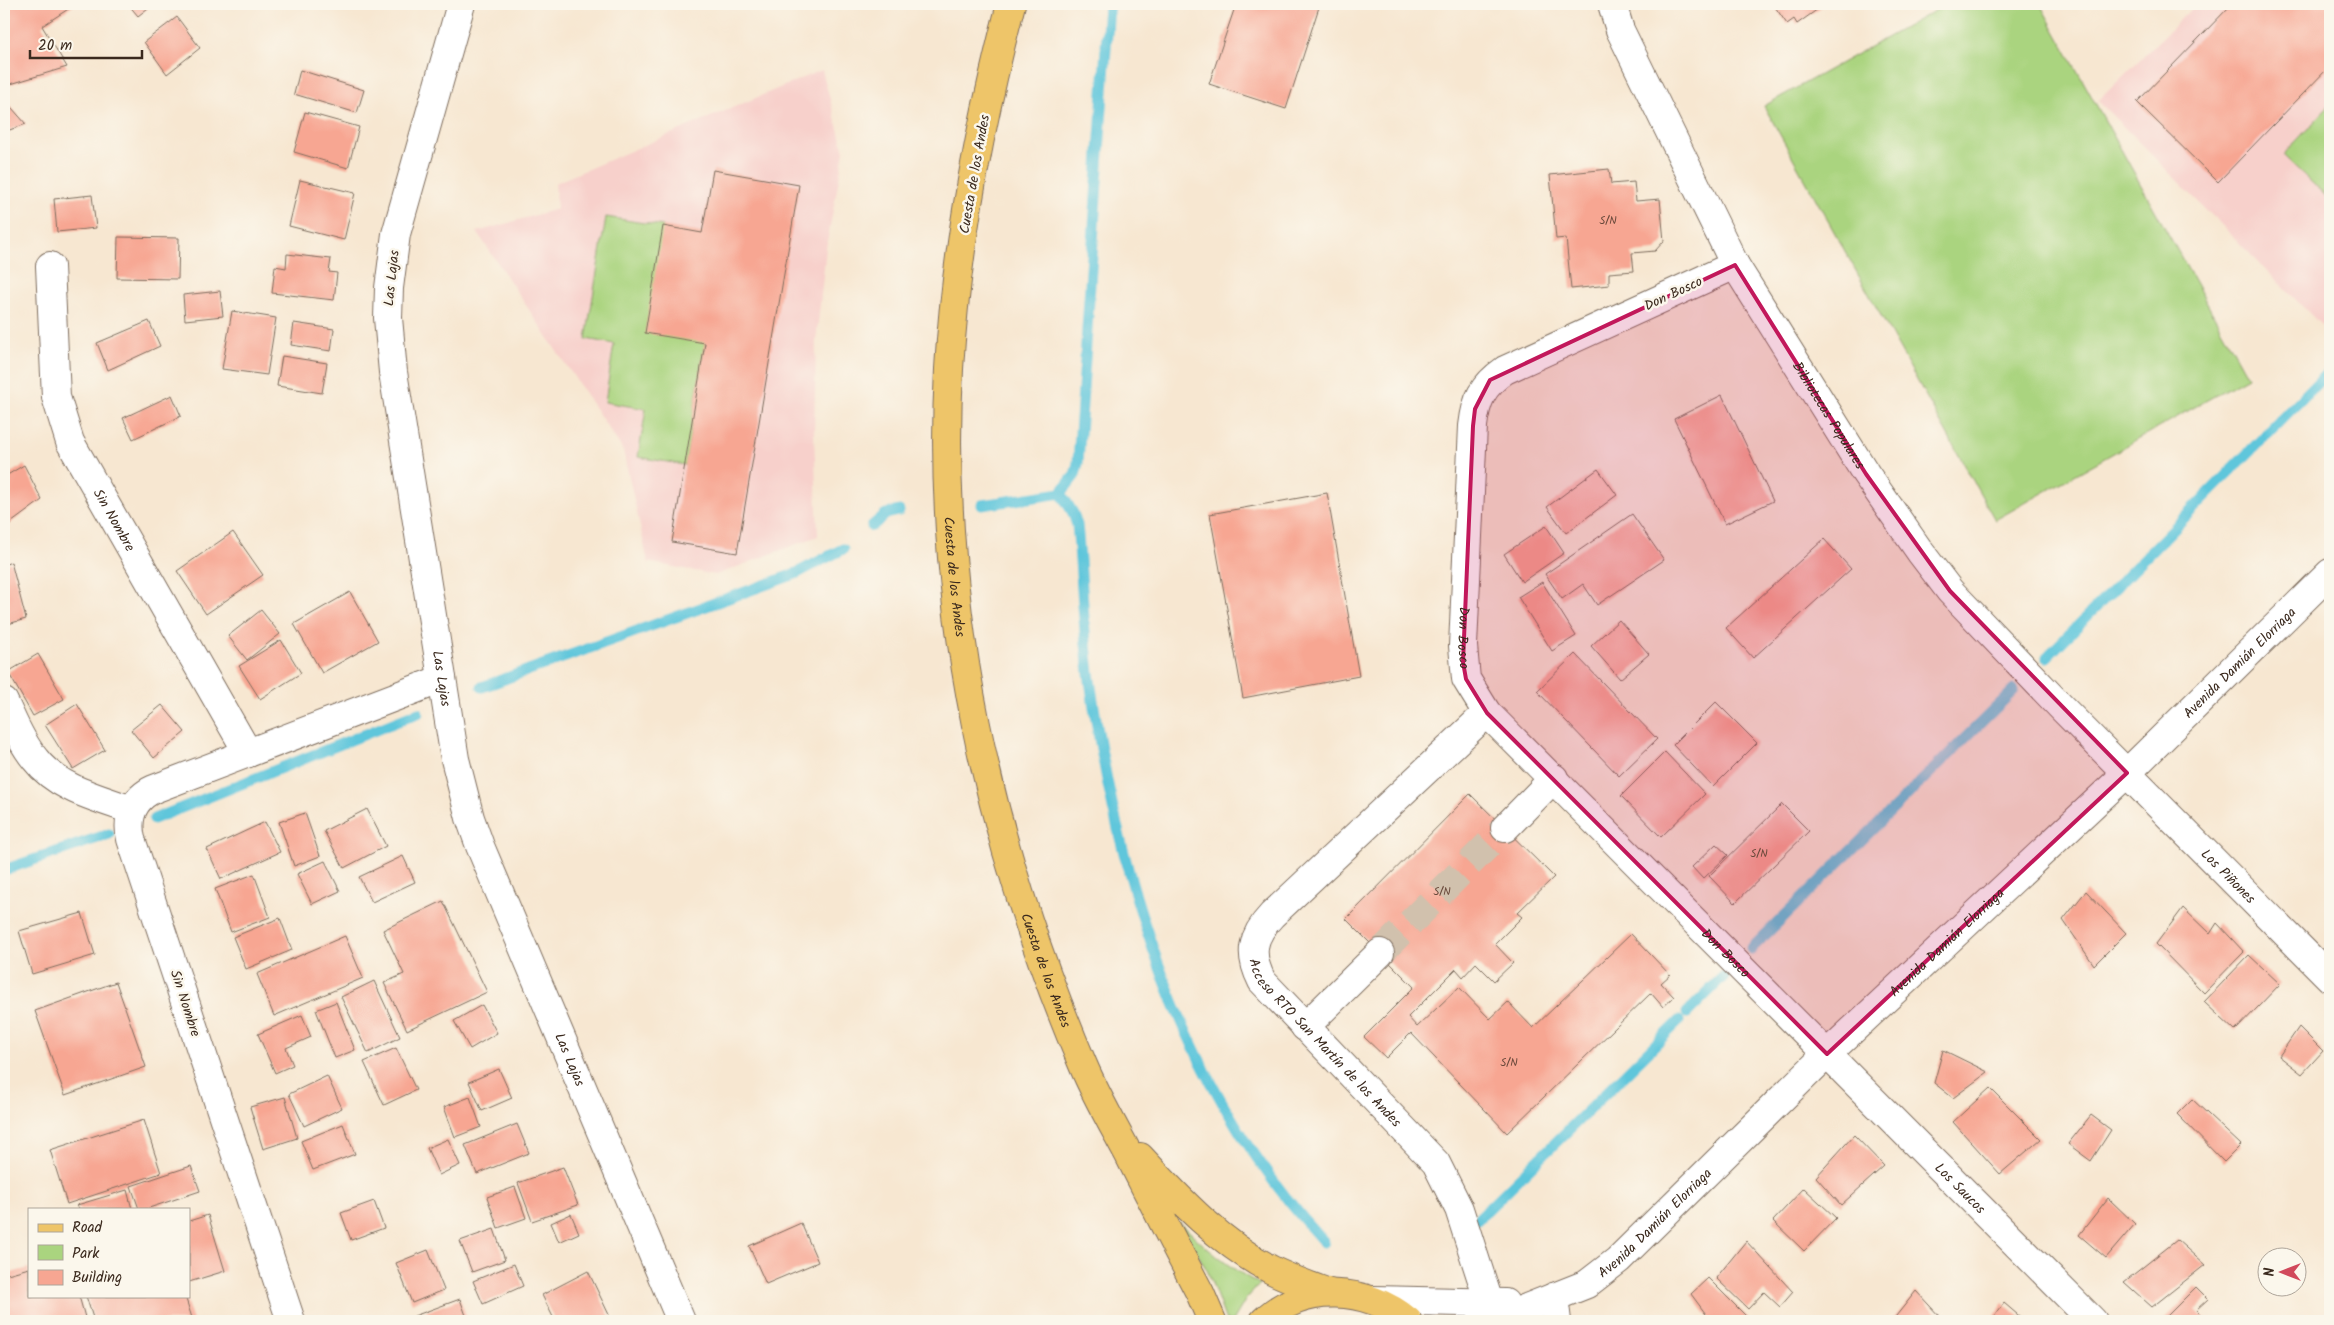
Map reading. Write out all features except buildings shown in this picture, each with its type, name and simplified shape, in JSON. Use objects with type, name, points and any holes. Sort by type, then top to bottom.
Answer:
[{"type":"main road","name":"Cuesta de los Andes","points":[[1011,4],[975,160],[956,287],[949,370],[947,455],[954,583],[972,709],[1001,832],[1023,904],[1058,1002],[1085,1068],[1115,1130],[1200,1293],[1212,1321]]},
{"type":"main road","name":"Cuesta de los Andes","points":[[1115,1130],[1189,1208],[1236,1247],[1271,1269],[1329,1293]]},
{"type":"main road","points":[[1264,1321],[1285,1306],[1306,1297],[1329,1293],[1352,1294],[1374,1300],[1394,1310],[1408,1321]]},
{"type":"street","name":"Las Lajas","points":[[461,4],[396,234],[389,288],[388,318],[393,372],[442,679],[462,788],[480,846],[681,1321]]},
{"type":"street","name":"Bibliotecas Populares","points":[[1612,4],[1620,30],[1735,265],[1866,474],[1950,591],[2127,773]]},
{"type":"street","name":"Don Bosco","points":[[1735,265],[1505,370],[1490,380],[1481,393],[1475,408],[1473,426],[1463,646],[1466,679],[1487,712],[1827,1054]]},
{"type":"street","name":"Sin Nombre","points":[[50,266],[56,398],[70,442],[248,753]]},
{"type":"street","name":"Avenida Damián Elorriaga","points":[[1374,1300],[1497,1315],[1520,1302],[1555,1309],[1618,1260],[1827,1054],[2326,585]]},
{"type":"street","points":[[4,702],[22,740],[35,760],[52,776],[70,787],[132,810],[137,801],[154,788],[442,679]]},
{"type":"street","name":"Acceso RTO San Martín de los Andes","points":[[1487,712],[1272,915],[1256,934],[1253,952],[1254,963],[1262,981],[1436,1163],[1459,1209],[1497,1315]]},
{"type":"street","points":[[4,746],[35,760]]},
{"type":"street","name":"Los Piñones","points":[[2127,773],[2330,978]]},
{"type":"street","points":[[1505,828],[1554,778]]},
{"type":"street","name":"Sin Nombre","points":[[132,810],[129,830],[131,839],[291,1321]]},
{"type":"street","points":[[1305,1027],[1380,953]]},
{"type":"street","name":"Los Saucos","points":[[1827,1054],[2093,1321]]},
{"type":"highlighted area","points":[[1735,265],[1866,474],[1950,591],[2127,773],[1827,1054],[1487,713],[1466,679],[1463,662],[1473,426],[1475,409],[1490,380]]},
{"type":"shaded area","points":[[2196,4],[2330,4],[2330,334],[2098,101]]},
{"type":"shaded area","points":[[822,70],[844,151],[826,248],[816,341],[814,434],[818,536],[716,575],[648,562],[623,450],[477,232],[557,209],[555,183]]},
{"type":"green space","points":[[1947,4],[2040,4],[2248,377],[1995,520],[1764,106]]},
{"type":"green space","points":[[2330,105],[2330,200],[2283,155]]},
{"type":"green space","points":[[606,217],[663,226],[705,343],[685,465],[638,457],[646,409],[605,402],[614,344],[586,339]]},
{"type":"green space","points":[[1179,1221],[1216,1256],[1260,1284],[1246,1299],[1233,1321],[1226,1321],[1208,1272]]},
{"type":"waterway","points":[[982,505],[1061,493],[1075,475],[1078,463],[1109,4]]},
{"type":"waterway","points":[[2047,657],[2330,370]]},
{"type":"waterway","points":[[1061,493],[1073,513],[1077,525],[1089,673],[1101,750],[1117,827],[1138,902],[1163,976],[1194,1048],[1230,1117],[1274,1181],[1324,1242]]},
{"type":"waterway","points":[[872,526],[886,514],[899,511]]},
{"type":"waterway","points":[[482,687],[795,574],[843,549]]},
{"type":"waterway","points":[[1751,949],[2014,690]]},
{"type":"waterway","points":[[154,819],[418,713]]},
{"type":"waterway","points":[[4,870],[109,834]]},
{"type":"waterway","points":[[1687,1013],[1724,976]]},
{"type":"waterway","points":[[1478,1219],[1679,1021]]},
{"type":"tunnel","points":[[1380,953],[1505,828]]}]
